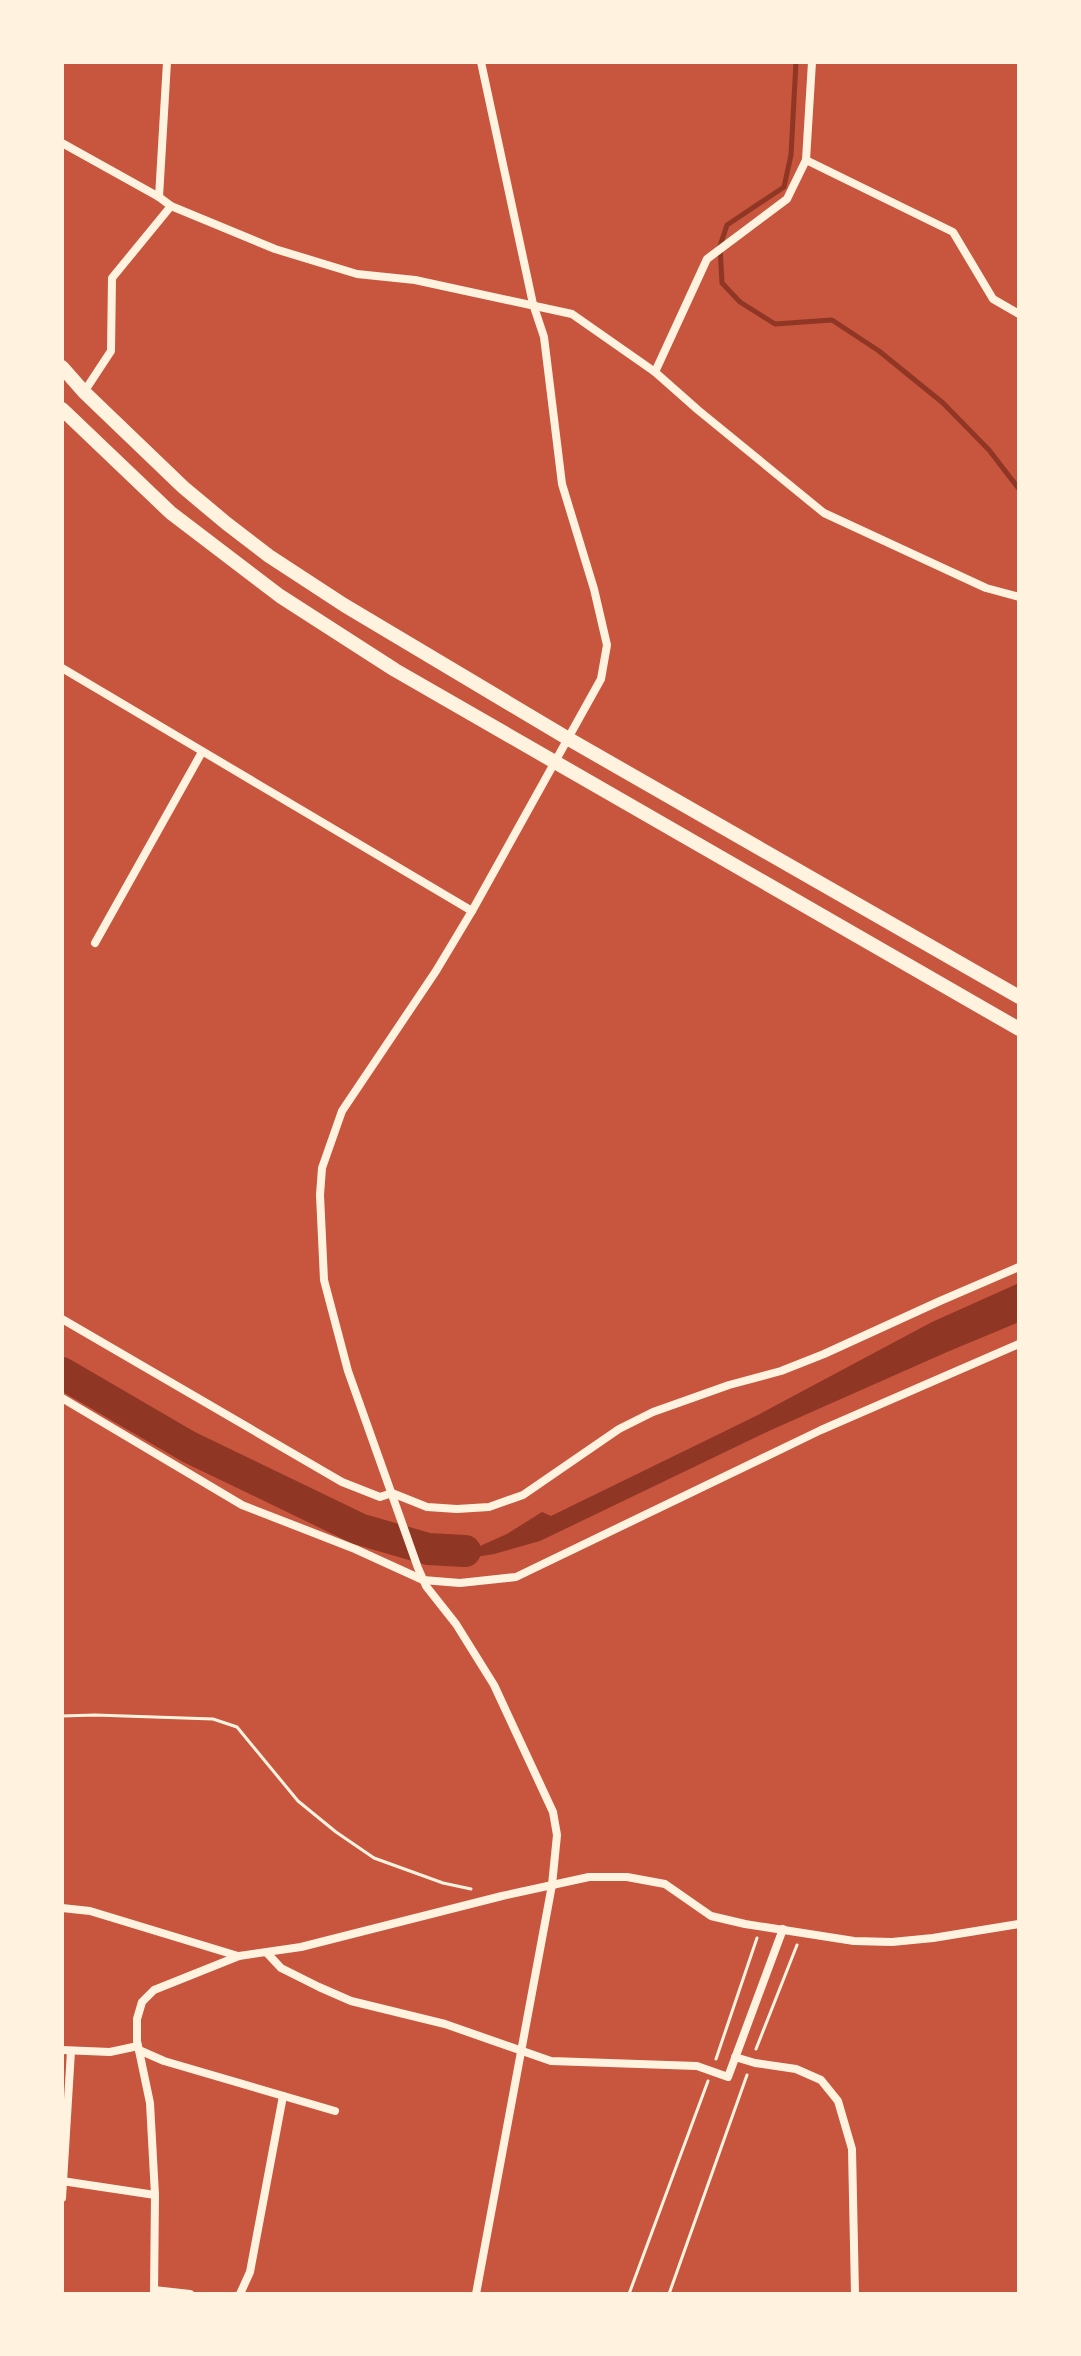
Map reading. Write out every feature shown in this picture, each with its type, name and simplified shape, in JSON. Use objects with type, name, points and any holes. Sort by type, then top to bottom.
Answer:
[{"type":"highway","points":[[62,367],[183,487],[269,556],[344,605],[567,738],[1019,997]]},
{"type":"highway","points":[[64,418],[171,513],[280,596],[395,670],[1019,1029]]},
{"type":"street","points":[[159,197],[167,62]]},
{"type":"street","points":[[476,2294],[552,1885],[557,1835],[553,1812],[494,1685],[418,1568],[348,1371],[324,1280],[320,1195],[322,1168],[342,1111],[436,971],[472,911],[601,679],[607,645],[594,589],[562,484],[544,337],[533,304],[481,62]]},
{"type":"street","points":[[655,372],[707,259],[787,199],[806,160],[812,62]]},
{"type":"street","points":[[62,143],[171,206],[275,249],[357,274],[415,280],[572,314],[655,372],[824,513],[986,588],[1019,597]]},
{"type":"street","points":[[806,160],[953,232],[993,299],[1019,314]]},
{"type":"street","points":[[84,392],[111,351],[112,278],[171,206]]},
{"type":"street","points":[[62,668],[472,911]]},
{"type":"street","points":[[95,943],[202,752]]},
{"type":"street","points":[[62,1319],[342,1482],[380,1497],[392,1493],[427,1507],[457,1509],[489,1507],[523,1495],[619,1429],[653,1412],[824,1354],[1019,1267]]},
{"type":"street","points":[[62,1398],[242,1505],[355,1549],[423,1580],[460,1583],[516,1577],[808,1436],[1019,1344]]},
{"type":"street","points":[[190,2294],[154,2292],[155,2195],[150,2103],[139,2048],[137,2019],[142,2002],[154,1990],[239,1956],[301,1947],[589,1877],[627,1877],[665,1884],[711,1916],[854,1941],[892,1942],[933,1938],[1019,1924]]},
{"type":"street","points":[[62,1908],[90,1911],[239,1956]]},
{"type":"street","points":[[267,1953],[281,1968],[351,2001],[445,2024],[551,2061],[697,2066],[728,2077],[783,1929]]},
{"type":"street","points":[[62,2198],[66,2051],[110,2052],[139,2048],[164,2061],[335,2111]]},
{"type":"street","points":[[735,2057],[796,2069],[821,2080],[838,2101],[852,2149],[855,2294]]},
{"type":"street","points":[[240,2294],[250,2272],[283,2096]]},
{"type":"street","points":[[63,2181],[155,2195]]},
{"type":"path","points":[[62,1716],[213,1719],[237,1727],[298,1801],[336,1832],[374,1858],[443,1883],[473,1889]]},
{"type":"path","points":[[629,2294],[712,2071],[761,1926]]},
{"type":"path","points":[[669,2294],[751,2062],[802,1932]]},
{"type":"shaded area","points":[[1019,1283],[1019,1322],[771,1430],[540,1541],[470,1558],[424,1553],[421,1543],[480,1546],[507,1534],[542,1512],[551,1516],[758,1415],[932,1322]]},
{"type":"waterway","points":[[796,62],[791,155],[784,187],[727,225],[720,246],[722,283],[740,302],[775,324],[832,320],[879,351],[943,403],[989,450],[1019,489]]},
{"type":"waterway","points":[[62,1373],[189,1447],[359,1529],[428,1549],[465,1551]]}]
